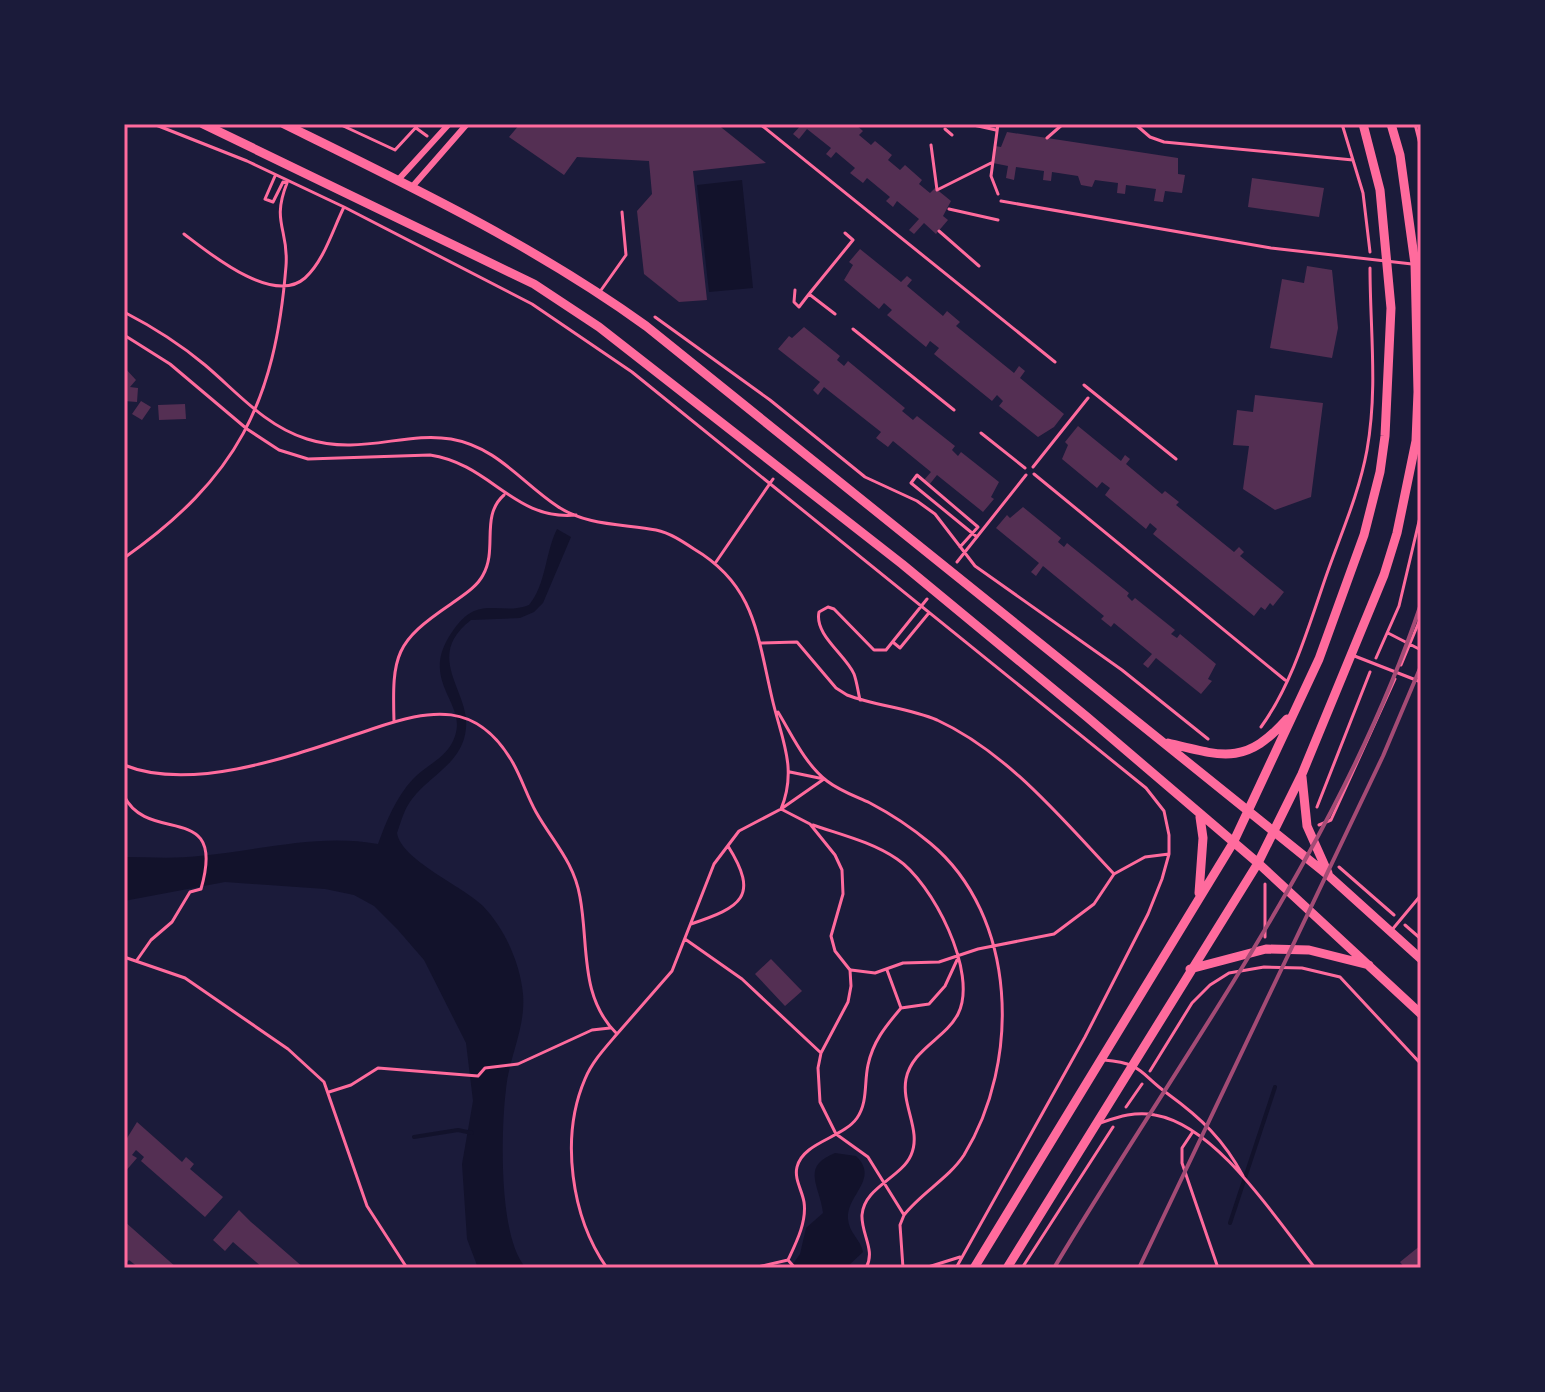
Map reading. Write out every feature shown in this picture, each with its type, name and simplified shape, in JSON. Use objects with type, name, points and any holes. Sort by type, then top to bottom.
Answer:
[{"type":"main road","points":[[203,124],[534,284],[661,373],[965,615],[1258,863],[1421,1014]]},
{"type":"main road","points":[[284,124],[412,187],[599,293],[883,514],[1165,742],[1329,876],[1421,959]]},
{"type":"main road","points":[[974,1268],[1233,843],[1336,616],[1367,524],[1380,472],[1391,354],[1388,264],[1380,190],[1363,124]]},
{"type":"main road","points":[[1007,1268],[1092,1126],[1258,863],[1302,774],[1352,655],[1397,533],[1416,441],[1419,344],[1415,264],[1400,155],[1391,124]]},
{"type":"main road","points":[[1165,742],[1210,753],[1238,753],[1264,744],[1296,709]]},
{"type":"main road","points":[[1302,774],[1307,826],[1329,876]]},
{"type":"main road","points":[[1199,815],[1203,838],[1199,897]]},
{"type":"main road","points":[[1190,969],[1266,949],[1309,950],[1371,965]]},
{"type":"street","points":[[398,180],[449,124]]},
{"type":"street","points":[[412,187],[467,124]]},
{"type":"lane","points":[[760,124],[1055,362]]},
{"type":"lane","points":[[1001,201],[1271,248],[1388,264],[1415,264]]},
{"type":"lane","points":[[599,293],[626,255],[622,212]]},
{"type":"lane","points":[[1084,385],[1176,459]]},
{"type":"lane","points":[[1352,655],[1421,682]]},
{"type":"lane","points":[[1391,931],[1421,895]]},
{"type":"lane","points":[[1102,1060],[1132,1064],[1197,1114],[1235,1159],[1247,1183]]},
{"type":"lane","points":[[1092,1126],[1138,1113],[1157,1115],[1193,1132],[1230,1164],[1315,1268]]},
{"type":"lane","points":[[1193,1132],[1181,1156],[1218,1268]]},
{"type":"path","points":[[339,124],[395,150],[419,124]]},
{"type":"path","points":[[998,124],[991,176],[1001,201]]},
{"type":"path","points":[[1047,138],[1063,124]]},
{"type":"path","points":[[1257,733],[1286,681],[1340,546],[1367,449],[1374,342],[1367,216],[1342,124]]},
{"type":"path","points":[[1415,124],[1421,148]]},
{"type":"path","points":[[156,125],[247,161],[344,207],[532,304],[632,372],[1146,788],[1164,811],[1169,854],[1162,879],[1134,941],[956,1268]]},
{"type":"path","points":[[968,132],[970,125],[996,130]]},
{"type":"path","points":[[1139,125],[1150,137],[1164,142],[1354,160]]},
{"type":"path","points":[[945,129],[952,135]]},
{"type":"path","points":[[931,145],[937,190],[991,163]]},
{"type":"path","points":[[124,558],[161,532],[190,503],[231,457],[257,412],[276,347],[286,242],[278,213],[287,183],[283,182],[273,202],[265,199]]},
{"type":"path","points":[[184,234],[254,281],[284,284],[302,281],[313,269],[344,207]]},
{"type":"path","points":[[949,209],[998,220]]},
{"type":"path","points":[[939,231],[979,266]]},
{"type":"path","points":[[795,290],[794,302],[799,307],[853,240],[845,233]]},
{"type":"path","points":[[809,294],[835,314]]},
{"type":"path","points":[[124,312],[189,352],[257,412],[281,428],[325,443],[381,445],[440,438],[463,442],[494,455],[558,507],[576,515]]},
{"type":"path","points":[[654,316],[770,400],[865,477],[917,501],[935,514],[975,566],[1122,670],[1191,729],[1212,742]]},
{"type":"path","points":[[853,329],[954,410]]},
{"type":"path","points":[[124,335],[170,364],[247,429],[279,450],[308,459],[430,455],[449,458],[487,477],[505,493],[541,513],[576,515],[667,533],[716,562],[744,595],[754,619],[774,706],[789,751],[790,772],[781,809]]},
{"type":"path","points":[[1033,467],[1092,392]]},
{"type":"path","points":[[981,433],[1025,468]]},
{"type":"path","points":[[716,562],[780,469]]},
{"type":"path","points":[[1034,474],[1286,681]]},
{"type":"path","points":[[960,547],[978,527],[917,475],[911,483],[977,537]]},
{"type":"path","points":[[993,518],[1026,475]]},
{"type":"path","points":[[394,722],[394,680],[405,640],[483,576],[489,556],[491,510],[505,493]]},
{"type":"path","points":[[860,700],[853,672],[825,632],[818,618],[819,612],[824,608],[834,609],[874,650],[886,650]]},
{"type":"path","points":[[893,642],[900,648],[928,614]]},
{"type":"path","points":[[1317,835],[1316,825],[1331,820],[1421,617]]},
{"type":"path","points":[[1388,633],[1421,650]]},
{"type":"path","points":[[760,643],[797,642],[805,647],[836,688],[860,700],[936,720],[986,749],[1053,809],[1114,874]]},
{"type":"path","points":[[774,706],[824,779]]},
{"type":"path","points":[[124,765],[159,773],[221,771],[298,754],[429,713],[467,717],[491,734],[511,760],[535,810],[572,865],[580,897],[588,978],[610,1028],[617,1034]]},
{"type":"path","points":[[790,772],[824,779],[900,821],[948,860],[975,898],[995,946],[1002,1004],[997,1063],[979,1126],[962,1158],[904,1215],[900,1225],[903,1268]]},
{"type":"path","points":[[607,1268],[591,1237],[576,1193],[572,1139],[585,1079],[617,1034],[658,991],[672,971],[714,864],[739,831],[781,809],[824,779]]},
{"type":"path","points":[[124,796],[139,814],[188,828],[206,845],[208,868],[201,889],[190,892],[172,922],[151,940],[137,960]]},
{"type":"path","points":[[781,809],[810,824],[872,845],[900,860],[927,889],[958,958],[964,993],[960,1011],[951,1026],[915,1058],[907,1075],[904,1093],[913,1128],[910,1158],[882,1184],[862,1215],[871,1257],[866,1268]]},
{"type":"path","points":[[810,824],[835,855],[842,870],[843,894],[831,936],[835,951],[850,970],[848,1002],[821,1053],[818,1068],[820,1102],[836,1134],[868,1157],[904,1215]]},
{"type":"path","points":[[691,924],[726,912],[741,899],[745,880],[743,870],[728,846]]},
{"type":"path","points":[[850,970],[875,973],[903,963],[958,958],[995,946],[1039,939],[1065,928],[1094,904],[1114,874],[1145,857],[1169,854]]},
{"type":"path","points":[[1337,865],[1421,939]]},
{"type":"path","points":[[1264,967],[1264,887],[1269,875]]},
{"type":"path","points":[[685,939],[742,979],[821,1053]]},
{"type":"path","points":[[124,957],[185,978],[302,1060],[324,1082],[367,1206],[407,1268]]},
{"type":"path","points":[[788,1260],[799,1235],[805,1206],[797,1179],[797,1165],[806,1153],[850,1126],[860,1114],[866,1095],[868,1066],[877,1038],[901,1008],[929,1004],[945,986],[958,958]]},
{"type":"path","points":[[1022,1268],[1192,1003],[1210,985],[1229,973],[1264,967],[1302,968],[1340,977],[1421,1064]]},
{"type":"path","points":[[887,969],[901,1008]]},
{"type":"path","points":[[329,1092],[351,1085],[378,1068],[478,1076],[485,1068],[518,1064],[592,1030],[610,1028]]},
{"type":"path","points":[[925,1268],[962,1256]]},
{"type":"path","points":[[753,1268],[788,1260]]},
{"type":"path","points":[[788,1260],[795,1268]]},
{"type":"shaded area","points":[[742,180],[753,288],[709,292],[697,185]]},
{"type":"shaded area","points":[[557,529],[571,537],[543,603],[534,612],[520,618],[471,620],[457,634],[449,661],[465,714],[464,740],[453,759],[412,799],[397,833],[409,853],[483,906],[498,925],[519,970],[523,994],[522,1018],[506,1089],[503,1155],[510,1233],[526,1268],[478,1268],[467,1239],[462,1164],[473,1101],[466,1043],[424,960],[374,906],[354,895],[325,889],[225,882],[124,901],[124,857],[190,857],[311,842],[378,844],[401,794],[413,779],[447,750],[455,736],[455,712],[445,690],[440,664],[443,649],[452,632],[474,611],[529,605],[539,588]]},
{"type":"shaded area","points":[[835,1153],[856,1156],[865,1172],[848,1219],[863,1252],[846,1268],[790,1268],[800,1254],[806,1228],[823,1213],[815,1171],[824,1158]]},
{"type":"building","points":[[520,124],[717,124],[766,163],[693,171],[707,300],[679,302],[644,274],[637,211],[652,194],[649,161],[577,157],[564,175],[509,137]]},
{"type":"building","points":[[802,124],[855,124],[863,131],[859,135],[871,145],[875,141],[892,155],[888,160],[900,170],[905,165],[922,180],[919,184],[930,193],[935,188],[951,201],[943,216],[948,220],[936,234],[924,223],[914,234],[909,230],[919,219],[897,201],[893,207],[886,201],[890,197],[867,178],[863,183],[850,173],[855,168],[836,152],[831,158],[826,154],[831,148],[807,129],[799,139],[793,134]]},
{"type":"building","points":[[1007,132],[1178,158],[1178,174],[1185,175],[1182,193],[1165,191],[1163,202],[1154,201],[1156,189],[1126,185],[1125,194],[1117,193],[1118,183],[1095,180],[1092,187],[1081,185],[1078,176],[1052,172],[1051,181],[1043,180],[1044,171],[1016,167],[1014,180],[1006,178],[1008,166],[993,163],[995,146],[1001,147]]},
{"type":"building","points":[[1252,178],[1324,188],[1319,217],[1248,207]]},
{"type":"building","points":[[860,249],[901,282],[907,276],[912,280],[907,286],[943,316],[947,311],[960,322],[956,326],[1014,373],[1019,366],[1025,371],[1020,378],[1064,414],[1054,427],[1038,437],[999,406],[1003,401],[997,395],[992,401],[934,354],[939,348],[930,341],[926,347],[887,315],[892,310],[884,303],[879,309],[844,280],[853,265],[849,262]]},
{"type":"building","points":[[1307,266],[1332,270],[1338,328],[1332,358],[1270,348],[1282,279],[1304,283]]},
{"type":"building","points":[[804,327],[840,356],[837,360],[844,366],[848,361],[905,408],[902,411],[913,420],[917,416],[955,446],[952,450],[958,456],[961,452],[999,482],[991,497],[994,499],[983,512],[937,475],[929,485],[924,480],[931,472],[893,441],[888,447],[876,438],[881,432],[824,387],[818,395],[813,390],[820,382],[778,349],[789,336],[792,338]]},
{"type":"building","points":[[124,367],[136,380],[130,387],[138,388],[137,402],[124,401]]},
{"type":"building","points":[[1255,395],[1323,403],[1311,497],[1275,510],[1243,489],[1249,446],[1233,445],[1237,410],[1253,412]]},
{"type":"building","points":[[141,401],[151,407],[142,420],[132,414]]},
{"type":"building","points":[[185,404],[186,419],[159,420],[158,405]]},
{"type":"building","points":[[1078,426],[1121,461],[1125,455],[1130,459],[1126,464],[1162,494],[1165,491],[1179,502],[1176,505],[1234,552],[1239,547],[1244,552],[1240,556],[1284,592],[1273,606],[1270,603],[1265,610],[1261,607],[1254,616],[1153,534],[1157,529],[1150,523],[1146,529],[1105,495],[1110,488],[1102,482],[1097,488],[1062,459],[1068,445],[1065,442]]},
{"type":"building","points":[[1023,507],[1061,538],[1058,542],[1064,547],[1067,543],[1129,593],[1127,596],[1132,601],[1135,598],[1175,630],[1171,634],[1177,638],[1180,634],[1216,664],[1208,679],[1212,681],[1201,694],[1156,658],[1148,668],[1143,664],[1152,654],[1114,623],[1111,627],[1101,619],[1104,616],[1043,566],[1036,576],[1031,572],[1039,563],[996,528],[1007,515],[1010,518]]},
{"type":"building","points":[[771,959],[802,991],[785,1006],[755,974]]},
{"type":"building","points":[[137,1122],[182,1162],[186,1157],[194,1164],[190,1169],[223,1197],[205,1217],[141,1161],[144,1157],[136,1150],[132,1155],[137,1158],[124,1173],[124,1143]]},
{"type":"building","points":[[239,1210],[304,1268],[263,1268],[233,1242],[225,1251],[213,1240]]},
{"type":"building","points":[[124,1221],[177,1268],[139,1268],[129,1260],[124,1266]]},
{"type":"building","points":[[1421,1245],[1421,1268],[1405,1268],[1400,1262]]},
{"type":"waterway","points":[[1230,1223],[1275,1087]]},
{"type":"waterway","points":[[414,1137],[458,1130],[472,1133]]},
{"type":"railway","points":[[1054,1268],[1256,945],[1303,863],[1348,779],[1387,693],[1421,604]]},
{"type":"railway","points":[[1139,1268],[1383,756],[1421,666]]}]
